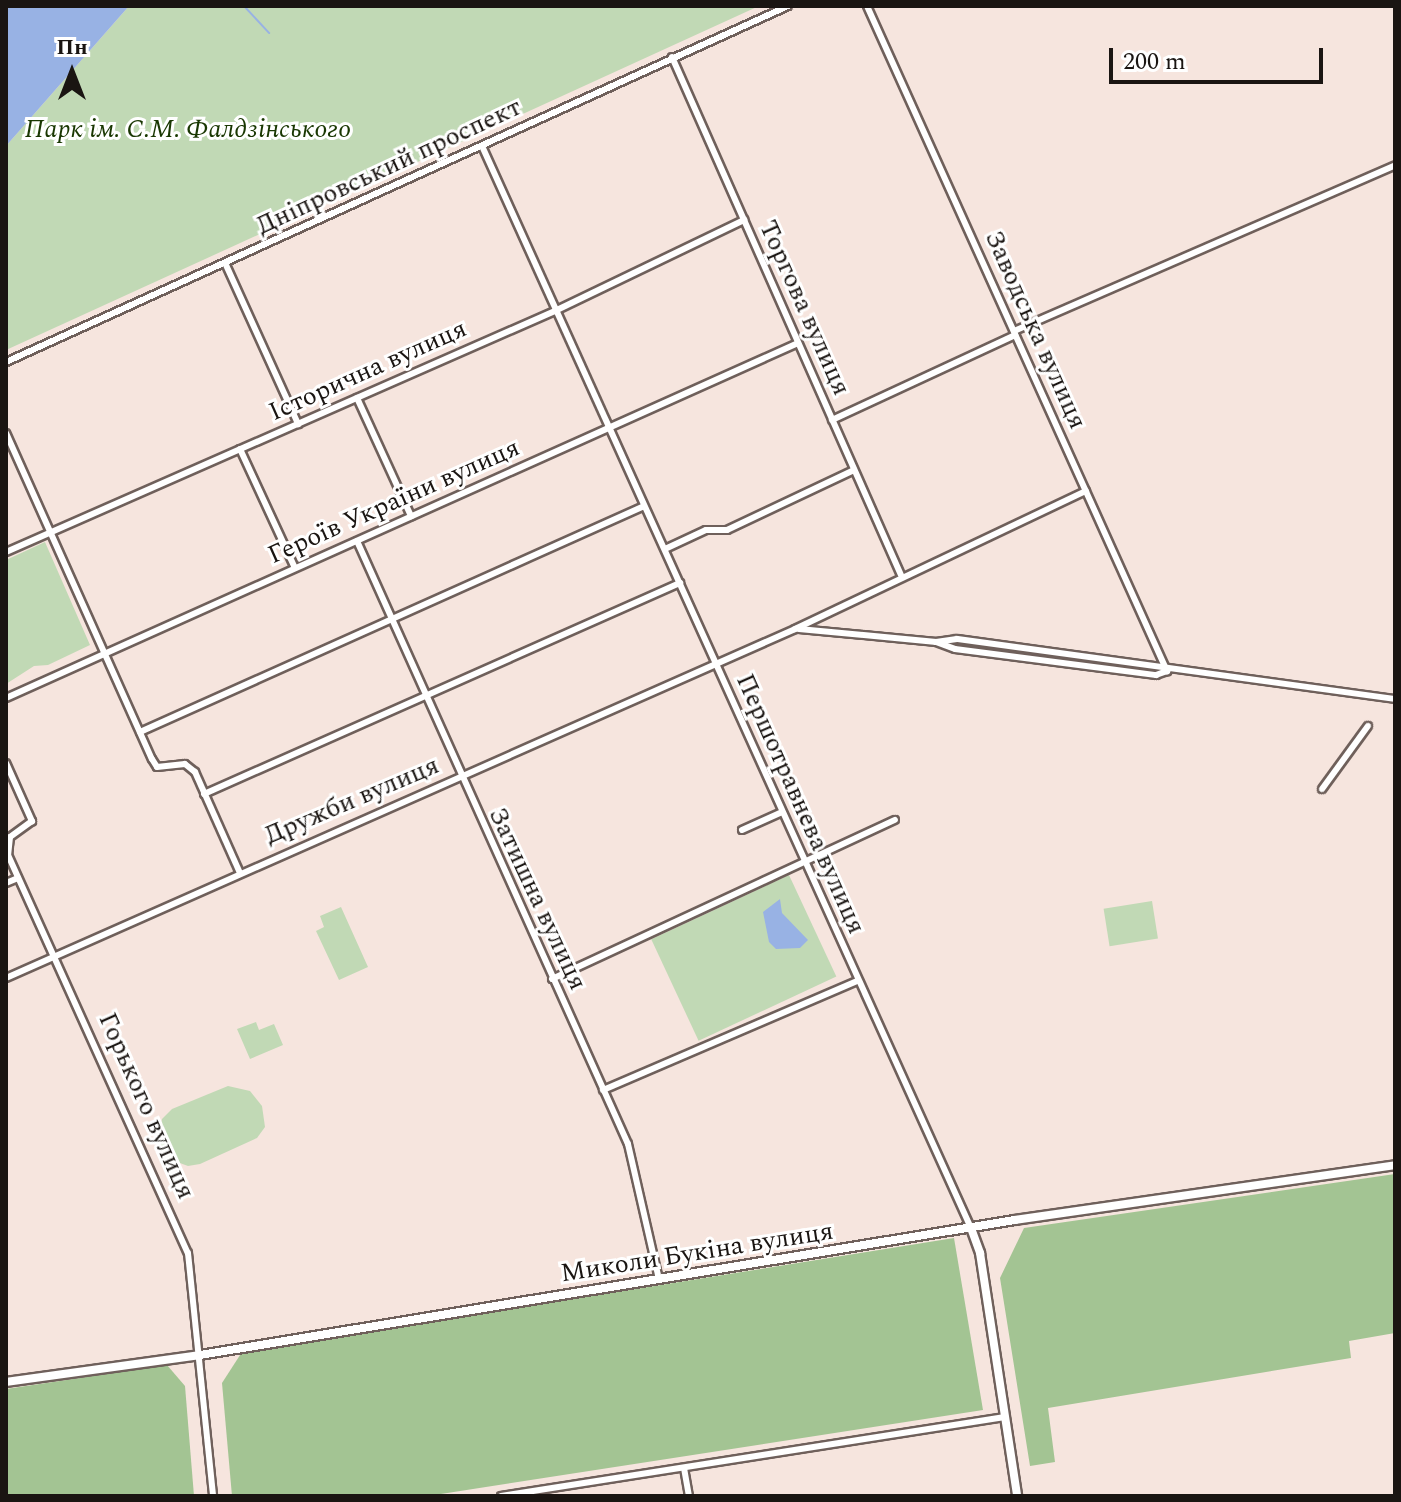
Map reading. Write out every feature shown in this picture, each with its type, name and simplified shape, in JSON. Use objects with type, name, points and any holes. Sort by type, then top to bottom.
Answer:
[{"type":"street","name":"Дніпровський проспект","points":[[6,362],[226,265],[788,6]]},
{"type":"street","name":"Заводська вулиця","points":[[867,6],[1167,671]]},
{"type":"street","name":"Торгова вулиця","points":[[672,57],[901,575]]},
{"type":"street","name":"Першотравнева вулиця","points":[[482,146],[971,1228],[980,1253],[1017,1496]]},
{"type":"street","points":[[832,420],[1015,333],[1395,165]]},
{"type":"street","name":"Історична вулиця","points":[[6,552],[557,310],[744,220]]},
{"type":"street","points":[[226,265],[298,424]]},
{"type":"street","name":"Героїв України вулиця","points":[[6,698],[798,343]]},
{"type":"street","points":[[357,398],[411,516]]},
{"type":"street","points":[[6,433],[157,767],[185,764],[195,772],[240,873]]},
{"type":"street","points":[[240,449],[295,568]]},
{"type":"street","points":[[665,549],[706,530],[727,530],[854,470]]},
{"type":"street","name":"Дружби вулиця","points":[[6,978],[795,629],[901,575],[1086,491]]},
{"type":"street","points":[[140,732],[644,506]]},
{"type":"street","name":"Затишна вулиця","points":[[357,541],[422,694],[603,1090],[641,1183],[659,1279]]},
{"type":"street","points":[[204,794],[422,694],[680,583]]},
{"type":"street","points":[[795,629],[936,642],[1036,660],[1156,675],[1167,671],[1395,699]]},
{"type":"street","points":[[1322,789],[1368,726]]},
{"type":"street","name":"Горького вулиця","points":[[6,763],[32,821],[6,845],[18,878],[183,1237],[200,1355],[213,1496]]},
{"type":"street","points":[[6,789],[16,785]]},
{"type":"street","points":[[742,830],[782,812]]},
{"type":"street","points":[[552,979],[807,864],[895,820]]},
{"type":"street","points":[[6,883],[18,878]]},
{"type":"street","points":[[603,1090],[857,981]]},
{"type":"street","name":"Миколи Букіна вулиця","points":[[6,1382],[200,1355],[971,1228],[1395,1165]]},
{"type":"street","points":[[501,1496],[1005,1417]]},
{"type":"street","points":[[684,1468],[689,1496]]},
{"type":"green space","name":"Парк ім. С.М. Фалдзінського","points":[[129,6],[759,6],[6,350],[6,146]]},
{"type":"green space","points":[[45,542],[90,645],[48,665],[34,666],[6,684],[6,560]]},
{"type":"green space","points":[[789,875],[836,977],[699,1041],[651,939]]},
{"type":"green space","points":[[1152,901],[1158,939],[1110,946],[1104,909]]},
{"type":"green space","points":[[341,907],[368,967],[339,980],[316,931],[324,927],[320,916]]},
{"type":"green space","points":[[256,1022],[259,1030],[274,1024],[283,1045],[250,1059],[237,1029]]},
{"type":"green space","points":[[228,1086],[250,1091],[262,1106],[265,1127],[257,1138],[200,1164],[188,1166],[169,1159],[158,1141],[162,1119],[172,1109]]},
{"type":"green space","points":[[1395,1174],[1395,1333],[1349,1341],[1351,1358],[1048,1408],[1055,1462],[1030,1466],[1000,1278],[1024,1228]]},
{"type":"green space","points":[[954,1238],[983,1410],[428,1496],[232,1496],[222,1383],[242,1352]]},
{"type":"green space","points":[[167,1365],[185,1386],[194,1496],[6,1496],[6,1389]]},
{"type":"water","points":[[6,6],[129,6],[6,146]]},
{"type":"water","points":[[780,899],[782,913],[808,940],[800,948],[776,949],[769,942],[763,912]]},
{"type":"waterway","points":[[244,6],[269,33]]}]
